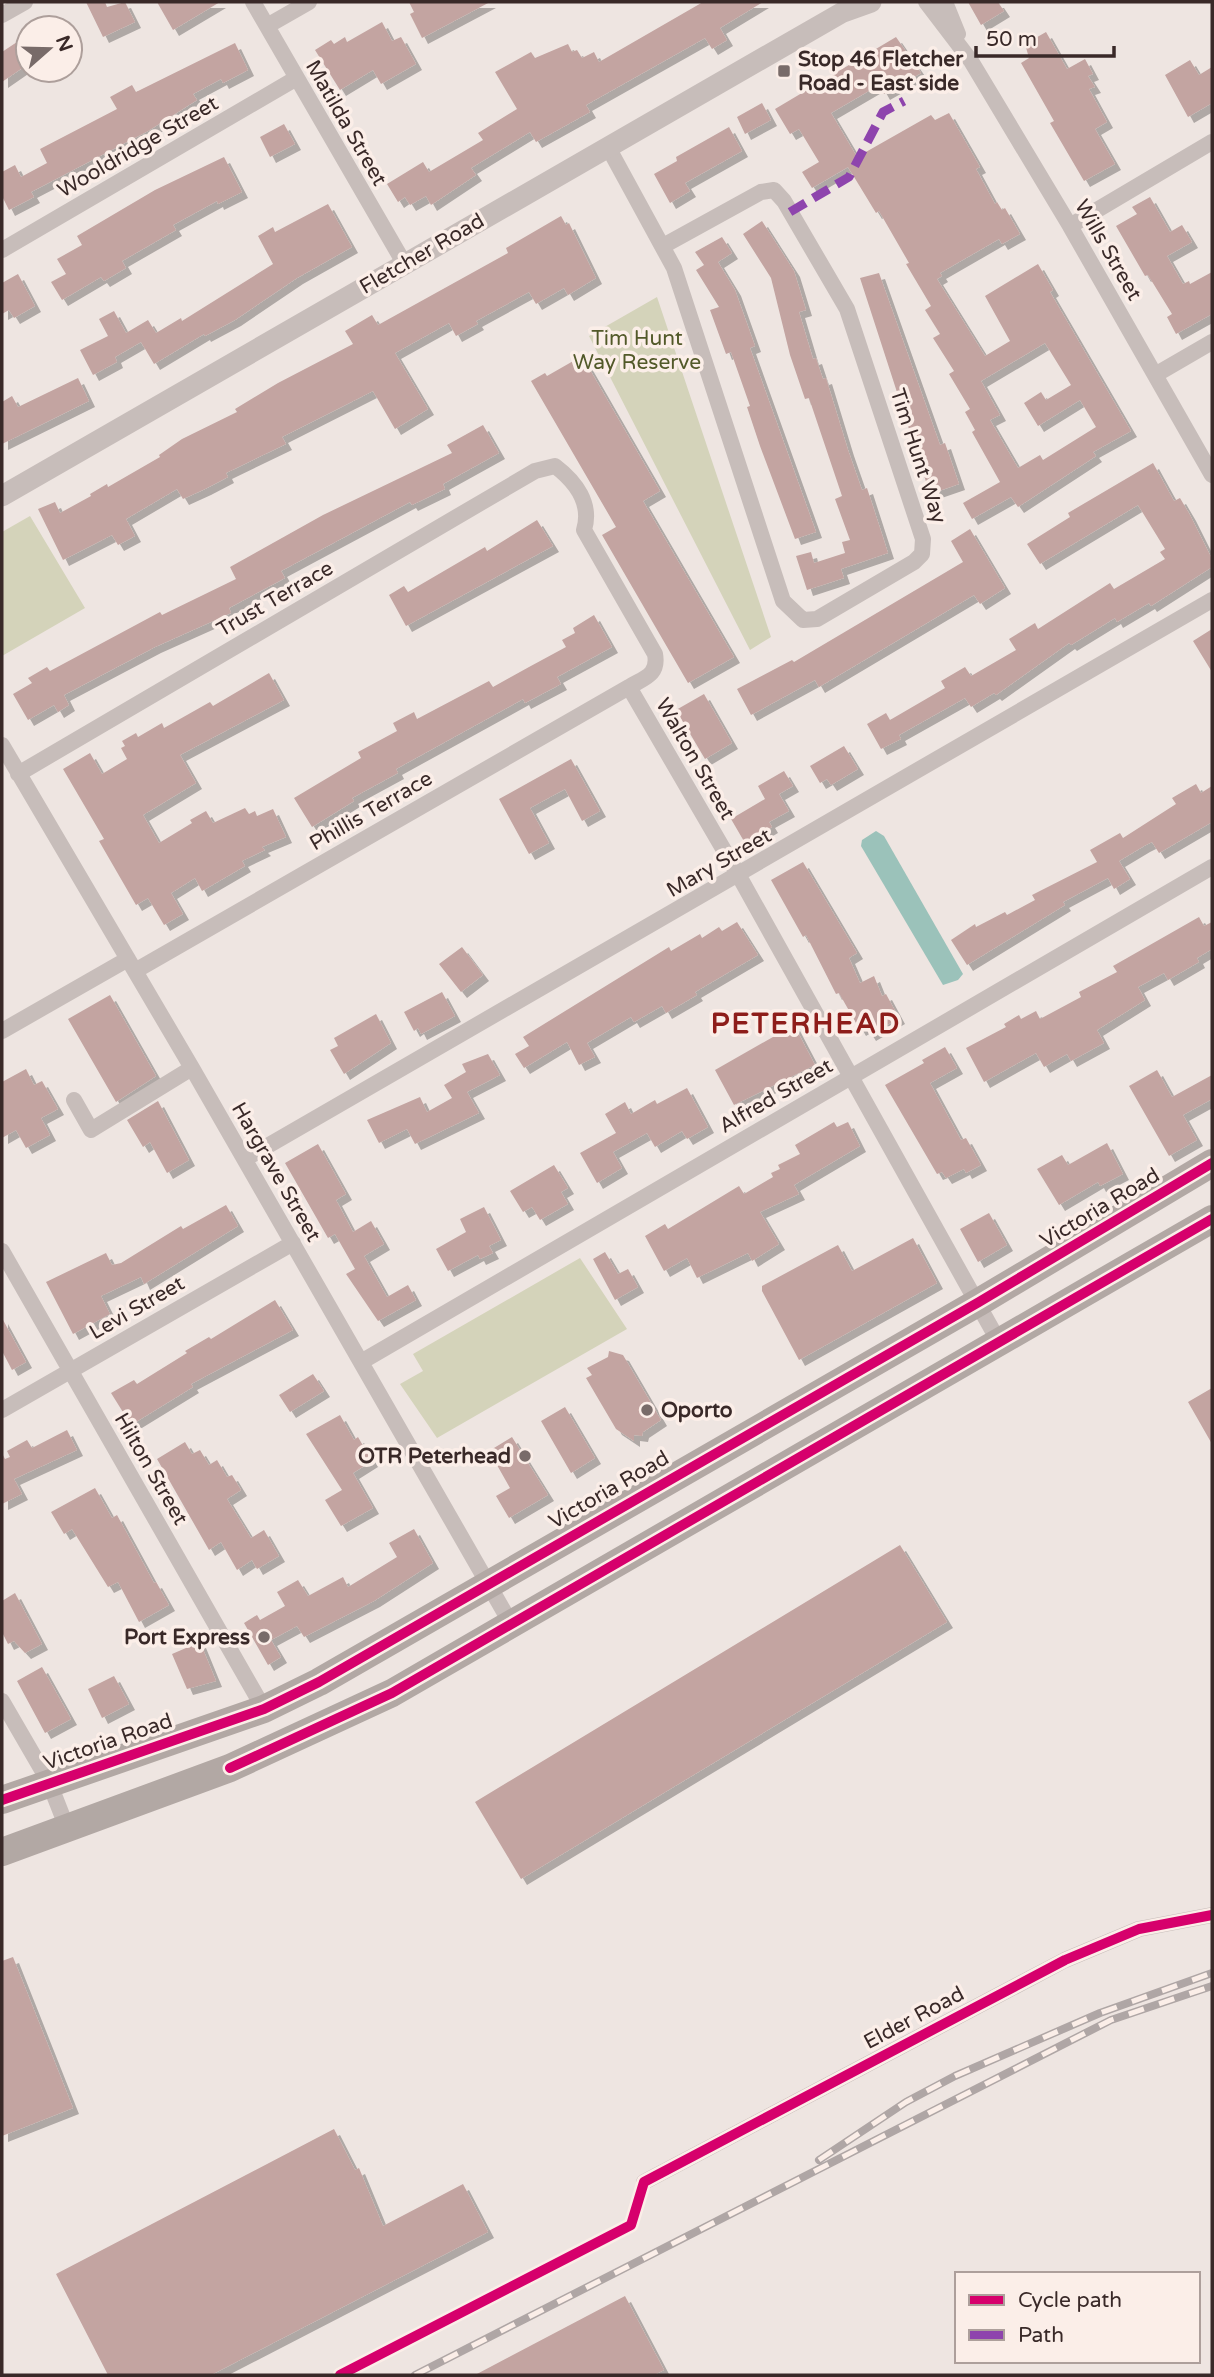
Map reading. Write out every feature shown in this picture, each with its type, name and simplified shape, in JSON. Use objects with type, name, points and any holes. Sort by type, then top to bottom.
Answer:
[{"type":"highway","name":"Victoria Road","points":[[2,1800],[264,1709],[367,1657],[487,1583],[979,1302],[1212,1163]]},
{"type":"highway","points":[[2,1852],[230,1768],[392,1693],[510,1622],[1212,1219]]},
{"type":"highway","points":[[367,1657],[392,1693]]},
{"type":"street","points":[[2,15],[25,2]]},
{"type":"street","name":"Matilda Street","points":[[253,2],[295,79],[404,263]]},
{"type":"street","points":[[267,26],[309,2]]},
{"type":"street","name":"Fletcher Road","points":[[2,496],[850,7],[871,2]]},
{"type":"street","name":"Wills Street","points":[[926,2],[963,50],[1070,226],[1212,475]]},
{"type":"street","name":"Wills Street","points":[[945,2],[963,50]]},
{"type":"street","name":"Wooldridge Street","points":[[2,250],[295,79]]},
{"type":"street","points":[[1070,226],[1212,142]]},
{"type":"street","name":"Tim Hunt Way","points":[[608,148],[674,268],[783,601],[803,620],[817,619],[914,562],[922,554],[923,538],[847,309],[784,201],[774,190],[761,192],[663,246]]},
{"type":"street","points":[[1155,375],[1212,342]]},
{"type":"street","name":"Walton Street","points":[[555,466],[575,482],[588,516],[584,530],[655,654],[657,665],[653,673],[629,687],[739,876],[999,1342]]},
{"type":"street","name":"Trust Terrace","points":[[18,774],[535,471],[555,466]]},
{"type":"street","name":"Mary Street","points":[[245,1159],[739,876],[1212,600]]},
{"type":"street","name":"Phillis Terrace","points":[[2,1031],[132,965],[629,687]]},
{"type":"street","name":"Hargrave Street","points":[[2,745],[245,1159],[510,1622]]},
{"type":"street","name":"Alfred Street","points":[[361,1362],[1212,867]]},
{"type":"street","points":[[74,1100],[91,1130],[192,1068]]},
{"type":"street","name":"Levi Street","points":[[2,1410],[293,1243]]},
{"type":"street","name":"Hilton Street","points":[[2,1251],[264,1709]]},
{"type":"street","points":[[2,1701],[49,1782],[67,1828]]},
{"type":"street","name":"Elder Road","points":[[644,2182],[1065,1960],[1139,1929],[1212,1915]]},
{"type":"green space","name":"Tim Hunt Way Reserve","points":[[657,297],[771,637],[750,650],[589,336]]},
{"type":"green space","points":[[30,516],[85,608],[2,656],[2,532]]},
{"type":"green space","points":[[580,1258],[627,1329],[437,1438],[400,1384],[423,1371],[413,1354]]},
{"type":"water","points":[[876,831],[884,836],[963,974],[958,980],[943,985],[861,846],[862,840]]},
{"type":"building","points":[[86,2],[105,2],[107,7],[125,2],[135,22],[103,37]]},
{"type":"building","points":[[157,2],[220,2],[173,30]]},
{"type":"building","points":[[409,2],[490,2],[422,38],[410,14],[414,12]]},
{"type":"building","points":[[703,2],[763,2],[720,28],[727,40],[712,49],[705,38],[586,105],[590,112],[536,142],[530,132],[471,168],[476,175],[431,205],[426,196],[410,205],[405,197],[398,202],[387,184],[423,162],[429,172],[483,140],[478,133],[517,109],[495,72],[531,52],[535,58],[568,44],[572,52],[577,50],[582,58],[594,52],[599,62]]},
{"type":"building","points":[[968,2],[998,2],[1004,11],[981,25]]},
{"type":"building","points":[[382,22],[392,41],[401,37],[416,64],[381,84],[373,70],[340,90],[315,50],[331,40],[334,44],[345,37],[347,42]]},
{"type":"building","points":[[1046,32],[1067,69],[1085,59],[1093,74],[1088,76],[1095,87],[1089,89],[1107,122],[1095,129],[1115,164],[1084,181],[1050,123],[1054,121],[1021,63],[1029,58],[1025,44]]},
{"type":"building","points":[[896,37],[921,73],[884,94],[879,85],[831,113],[857,157],[931,115],[935,120],[949,113],[980,167],[976,169],[995,204],[997,202],[1002,210],[1005,208],[1020,234],[1002,244],[999,239],[940,273],[942,276],[937,279],[985,356],[1010,341],[985,296],[1038,264],[1053,290],[1050,292],[1131,431],[1093,452],[1096,456],[1018,507],[1011,497],[972,519],[963,503],[1000,482],[972,432],[975,430],[965,412],[970,409],[949,374],[954,371],[933,338],[940,334],[925,310],[931,306],[879,211],[876,213],[848,167],[812,188],[802,172],[819,162],[799,129],[790,134],[775,109]],"holes":[[[1045,343],[1071,385],[1046,400],[1041,392],[1024,403],[1038,426],[1080,400],[1096,427],[1043,460],[1040,455],[1018,468],[990,420],[1000,415],[981,381]]]},
{"type":"building","points":[[235,43],[248,70],[223,83],[221,79],[193,94],[197,100],[148,131],[31,192],[34,197],[9,210],[2,196],[2,172],[15,165],[21,177],[47,163],[40,149],[117,109],[110,97],[132,85],[136,92]]},
{"type":"building","points":[[14,44],[14,74],[2,82],[2,52]]},
{"type":"building","points":[[1190,60],[1199,75],[1212,67],[1212,103],[1188,117],[1165,75]]},
{"type":"building","points":[[762,103],[771,120],[745,134],[737,117]]},
{"type":"building","points":[[284,124],[295,144],[270,157],[260,137]]},
{"type":"building","points":[[729,127],[742,151],[685,183],[690,191],[670,203],[654,174],[677,161],[676,157]]},
{"type":"building","points":[[224,157],[242,192],[218,204],[217,201],[173,225],[176,230],[122,261],[126,268],[104,281],[101,277],[62,300],[51,282],[66,274],[57,259],[82,245],[77,236],[155,190]]},
{"type":"building","points":[[1150,197],[1170,232],[1182,225],[1192,242],[1167,256],[1183,284],[1189,281],[1190,284],[1212,272],[1212,314],[1176,334],[1167,317],[1172,314],[1148,275],[1145,276],[1116,226],[1137,214],[1132,207]]},
{"type":"building","points":[[328,204],[352,247],[297,278],[235,320],[205,336],[204,334],[154,364],[141,342],[115,357],[117,362],[93,375],[80,350],[108,336],[99,319],[114,311],[126,333],[148,320],[156,333],[181,318],[182,321],[273,264],[258,236],[273,227],[275,232]]},
{"type":"building","points":[[561,216],[566,225],[569,223],[596,278],[568,295],[564,288],[536,304],[529,292],[476,321],[478,324],[456,336],[449,323],[395,353],[428,409],[395,429],[373,391],[282,437],[286,444],[226,473],[228,477],[205,489],[183,499],[177,489],[126,519],[135,536],[118,545],[112,535],[63,560],[38,509],[55,502],[60,513],[107,484],[108,487],[160,457],[159,455],[182,439],[237,412],[235,409],[278,383],[353,344],[345,331],[372,315],[378,325],[508,253],[506,248]]},
{"type":"building","points":[[762,221],[794,271],[806,310],[799,312],[813,359],[816,358],[823,379],[826,378],[862,490],[867,488],[888,553],[841,569],[844,578],[807,590],[796,556],[811,552],[814,563],[845,553],[842,542],[850,540],[835,499],[842,496],[809,398],[805,399],[790,355],[771,278],[743,234]]},
{"type":"building","points":[[722,237],[732,253],[718,262],[735,290],[755,346],[750,348],[816,532],[795,539],[760,446],[747,407],[750,406],[731,352],[726,354],[710,310],[719,307],[696,270],[704,265],[695,252]]},
{"type":"building","points":[[879,273],[940,445],[945,443],[959,484],[930,494],[860,278]]},
{"type":"building","points":[[18,274],[35,306],[14,318],[9,310],[2,314],[2,283]]},
{"type":"building","points":[[582,356],[660,491],[643,501],[734,657],[688,683],[602,535],[616,527],[531,381],[545,373],[547,376]]},
{"type":"building","points":[[78,378],[89,401],[2,444],[2,402],[12,396],[18,407]]},
{"type":"building","points":[[483,425],[499,453],[443,484],[445,489],[412,505],[410,502],[281,571],[285,578],[229,608],[231,613],[155,647],[64,695],[69,705],[58,712],[54,705],[28,720],[13,694],[32,683],[28,678],[47,667],[50,671],[160,612],[162,615],[236,579],[230,567],[323,515],[452,453],[447,445]]},
{"type":"building","points":[[1153,463],[1174,501],[1180,498],[1190,515],[1212,559],[1212,567],[1151,606],[1149,603],[1117,622],[1115,618],[1071,645],[1069,643],[996,695],[994,693],[971,707],[965,698],[899,735],[901,739],[881,749],[867,724],[886,713],[890,720],[945,688],[941,681],[965,667],[971,676],[1016,650],[1009,639],[1035,623],[1038,629],[1110,583],[1114,589],[1165,559],[1160,552],[1165,549],[1138,505],[1040,564],[1027,544],[1070,517],[1068,513]]},
{"type":"building","points":[[537,520],[553,546],[406,626],[389,595],[404,586],[408,592],[485,547],[487,551]]},
{"type":"building","points":[[970,529],[1005,588],[980,604],[974,595],[819,687],[815,680],[751,715],[737,689],[792,660],[794,662],[963,562],[951,541]]},
{"type":"building","points":[[594,615],[612,647],[557,677],[561,684],[525,703],[523,699],[396,769],[398,773],[352,798],[354,801],[312,827],[294,798],[361,758],[358,752],[397,731],[393,723],[414,712],[417,719],[489,681],[493,687],[566,647],[562,640],[575,633],[573,628]]},
{"type":"building","points":[[1212,629],[1212,672],[1193,641]]},
{"type":"building","points":[[269,673],[284,700],[180,755],[196,783],[143,815],[159,843],[206,811],[213,823],[245,808],[249,814],[255,811],[257,816],[273,809],[286,837],[262,847],[265,850],[242,861],[245,866],[202,891],[195,878],[171,893],[183,914],[164,925],[148,898],[136,905],[99,841],[104,839],[63,769],[90,753],[102,774],[127,759],[121,748],[125,746],[122,741],[136,733],[138,737],[162,723],[164,728],[210,702],[213,706]]},
{"type":"building","points":[[704,694],[732,743],[705,759],[676,710]]},
{"type":"building","points":[[844,746],[858,769],[831,785],[827,779],[820,783],[810,766]]},
{"type":"building","points":[[571,759],[600,811],[582,821],[565,789],[530,808],[549,843],[529,854],[499,799]]},
{"type":"building","points":[[784,771],[793,786],[779,794],[789,811],[769,822],[772,827],[745,843],[731,819],[765,799],[758,786]]},
{"type":"building","points":[[1196,784],[1201,793],[1212,786],[1212,822],[1159,853],[1152,842],[1144,846],[1119,861],[1130,879],[1114,889],[1108,878],[1063,902],[1065,905],[967,965],[951,940],[975,924],[976,927],[1005,912],[1007,915],[1035,900],[1032,895],[1097,862],[1090,850],[1120,833],[1123,838],[1176,804],[1172,798]]},
{"type":"building","points":[[803,862],[857,953],[849,958],[860,983],[874,976],[882,996],[886,994],[899,1018],[870,1035],[865,1027],[860,1030],[839,993],[836,994],[806,935],[803,937],[771,880]]},
{"type":"building","points":[[1199,917],[1204,926],[1212,922],[1212,949],[1197,958],[1199,962],[1168,980],[1164,973],[1138,987],[1145,1000],[1097,1030],[1104,1043],[1071,1061],[1067,1054],[1044,1067],[1036,1053],[984,1082],[966,1048],[1006,1027],[1004,1024],[1019,1015],[1021,1019],[1036,1011],[1040,1019],[1081,997],[1079,992],[1117,972],[1113,966]]},
{"type":"building","points":[[737,922],[758,955],[695,992],[697,995],[666,1013],[662,1006],[634,1022],[631,1017],[587,1043],[595,1057],[579,1065],[567,1042],[524,1068],[515,1054],[529,1046],[523,1037],[669,947],[671,951],[700,934],[702,938],[719,927],[722,931]]},
{"type":"building","points":[[462,947],[483,975],[461,992],[439,964]]},
{"type":"building","points":[[442,992],[455,1016],[421,1034],[418,1028],[414,1031],[404,1012]]},
{"type":"building","points":[[110,995],[156,1076],[116,1102],[68,1019]]},
{"type":"building","points":[[376,1014],[391,1043],[344,1074],[330,1050],[338,1046],[334,1038]]},
{"type":"building","points":[[794,1025],[815,1065],[734,1105],[715,1070]]},
{"type":"building","points":[[945,1047],[957,1068],[930,1083],[961,1140],[966,1138],[981,1165],[966,1173],[964,1169],[946,1178],[942,1172],[937,1174],[885,1085],[924,1063],[922,1060]]},
{"type":"building","points":[[488,1054],[500,1075],[467,1092],[479,1113],[415,1144],[407,1129],[379,1143],[367,1120],[420,1097],[427,1112],[452,1098],[444,1085],[466,1072],[462,1064]]},
{"type":"building","points":[[26,1069],[34,1085],[42,1081],[58,1109],[41,1118],[50,1135],[26,1148],[16,1130],[2,1138],[2,1082]]},
{"type":"building","points":[[1157,1070],[1172,1097],[1212,1075],[1212,1099],[1183,1115],[1197,1140],[1169,1156],[1129,1086]]},
{"type":"building","points":[[687,1088],[708,1127],[687,1139],[682,1131],[655,1147],[647,1133],[613,1152],[622,1168],[597,1183],[580,1153],[616,1133],[605,1114],[625,1102],[631,1114],[655,1100],[657,1104]]},
{"type":"building","points":[[158,1101],[189,1160],[167,1173],[150,1142],[143,1147],[127,1120]]},
{"type":"building","points":[[834,1122],[837,1127],[848,1122],[860,1146],[794,1185],[799,1194],[760,1212],[779,1244],[752,1261],[748,1253],[697,1278],[687,1258],[664,1271],[645,1236],[665,1224],[668,1229],[739,1186],[744,1194],[773,1177],[771,1173],[780,1169],[778,1165],[800,1154],[795,1145]]},
{"type":"building","points":[[1107,1143],[1123,1174],[1100,1186],[1098,1182],[1059,1205],[1037,1169],[1062,1155],[1068,1165]]},
{"type":"building","points":[[318,1144],[346,1194],[336,1200],[353,1232],[371,1221],[384,1244],[364,1256],[387,1297],[408,1285],[416,1300],[378,1321],[346,1274],[355,1269],[335,1234],[328,1238],[285,1163]]},
{"type":"building","points":[[554,1165],[568,1188],[561,1192],[568,1204],[540,1220],[532,1207],[523,1212],[510,1191]]},
{"type":"building","points":[[226,1205],[238,1226],[144,1284],[141,1277],[101,1296],[110,1314],[73,1334],[46,1282],[106,1253],[112,1265],[121,1263],[181,1226],[183,1229]]},
{"type":"building","points":[[484,1207],[501,1240],[489,1246],[493,1253],[480,1259],[478,1255],[448,1271],[436,1249],[466,1232],[460,1219]]},
{"type":"building","points":[[989,1213],[1007,1245],[978,1262],[960,1229]]},
{"type":"building","points":[[913,1238],[937,1283],[799,1360],[762,1291],[762,1286],[838,1245],[852,1271]]},
{"type":"building","points":[[605,1252],[618,1274],[628,1269],[638,1287],[615,1300],[593,1259]]},
{"type":"building","points":[[275,1300],[293,1330],[191,1384],[193,1387],[131,1425],[111,1393],[134,1380],[137,1384],[187,1353],[185,1351],[209,1337],[211,1339]]},
{"type":"building","points":[[2,1318],[26,1362],[12,1370],[2,1351]]},
{"type":"building","points":[[609,1351],[623,1355],[661,1420],[643,1432],[642,1436],[634,1435],[634,1441],[616,1429],[586,1378],[592,1375],[587,1368],[608,1357]]},
{"type":"building","points":[[313,1374],[324,1391],[290,1412],[279,1395]]},
{"type":"building","points":[[1212,1388],[1212,1444],[1188,1402]]},
{"type":"building","points":[[565,1407],[595,1458],[571,1473],[541,1421]]},
{"type":"building","points":[[340,1415],[354,1440],[358,1437],[372,1461],[353,1473],[373,1508],[341,1526],[325,1500],[342,1490],[306,1434]]},
{"type":"building","points":[[67,1430],[77,1450],[14,1479],[22,1494],[2,1504],[2,1453],[5,1459],[10,1457],[7,1451],[27,1440],[32,1448]]},
{"type":"building","points":[[512,1437],[548,1495],[509,1518],[496,1496],[510,1488],[489,1451]]},
{"type":"building","points":[[185,1442],[192,1454],[200,1450],[209,1465],[217,1460],[227,1477],[232,1475],[241,1490],[227,1499],[251,1538],[264,1530],[279,1556],[257,1569],[252,1560],[237,1570],[221,1542],[209,1550],[157,1459]]},
{"type":"building","points":[[95,1488],[112,1518],[117,1515],[169,1605],[139,1622],[118,1582],[108,1587],[72,1529],[64,1534],[51,1512]]},
{"type":"building","points":[[414,1529],[433,1563],[374,1601],[304,1637],[297,1626],[271,1640],[281,1657],[268,1665],[244,1623],[257,1615],[260,1620],[285,1606],[277,1592],[298,1580],[308,1596],[343,1577],[348,1587],[397,1557],[389,1543]]},
{"type":"building","points":[[900,1545],[947,1622],[521,1879],[475,1802]]},
{"type":"building","points":[[15,1593],[42,1644],[25,1653],[14,1641],[8,1644],[2,1632],[2,1601]]},
{"type":"building","points":[[200,1642],[216,1681],[187,1689],[172,1654]]},
{"type":"building","points":[[42,1667],[71,1719],[45,1733],[17,1681]]},
{"type":"building","points":[[114,1676],[129,1704],[102,1718],[88,1689]]},
{"type":"building","points":[[13,1957],[73,2108],[2,2136],[2,1961]]},
{"type":"building","points":[[334,2129],[355,2170],[359,2168],[383,2226],[463,2184],[488,2232],[211,2375],[108,2375],[56,2274]]},
{"type":"building","points":[[625,2296],[664,2370],[654,2375],[475,2375]]},
{"type":"railway","points":[[819,2160],[906,2102],[955,2076],[1100,2013],[1212,1973]]},
{"type":"railway","points":[[415,2375],[1111,2020],[1212,1986]]},
{"type":"marked path","points":[[790,212],[849,177],[883,112],[904,101]]},
{"type":"cycle path","points":[[2,1800],[264,1709],[319,1682],[979,1302],[1212,1163]]},
{"type":"cycle path","points":[[230,1768],[392,1693],[1212,1219]]},
{"type":"cycle path","points":[[340,2375],[631,2225],[644,2182],[1065,1960],[1139,1929],[1212,1915]]},
{"type":"place","name":"Stop 46 Fletcher Road - East side","points":[[784,71]]},
{"type":"place","name":"Oporto","points":[[647,1410]]},
{"type":"place","name":"OTR Peterhead","points":[[525,1456]]},
{"type":"place","name":"Port Express","points":[[264,1637]]},
{"type":"district","name":"PETERHEAD","points":[[806,1024]]}]
